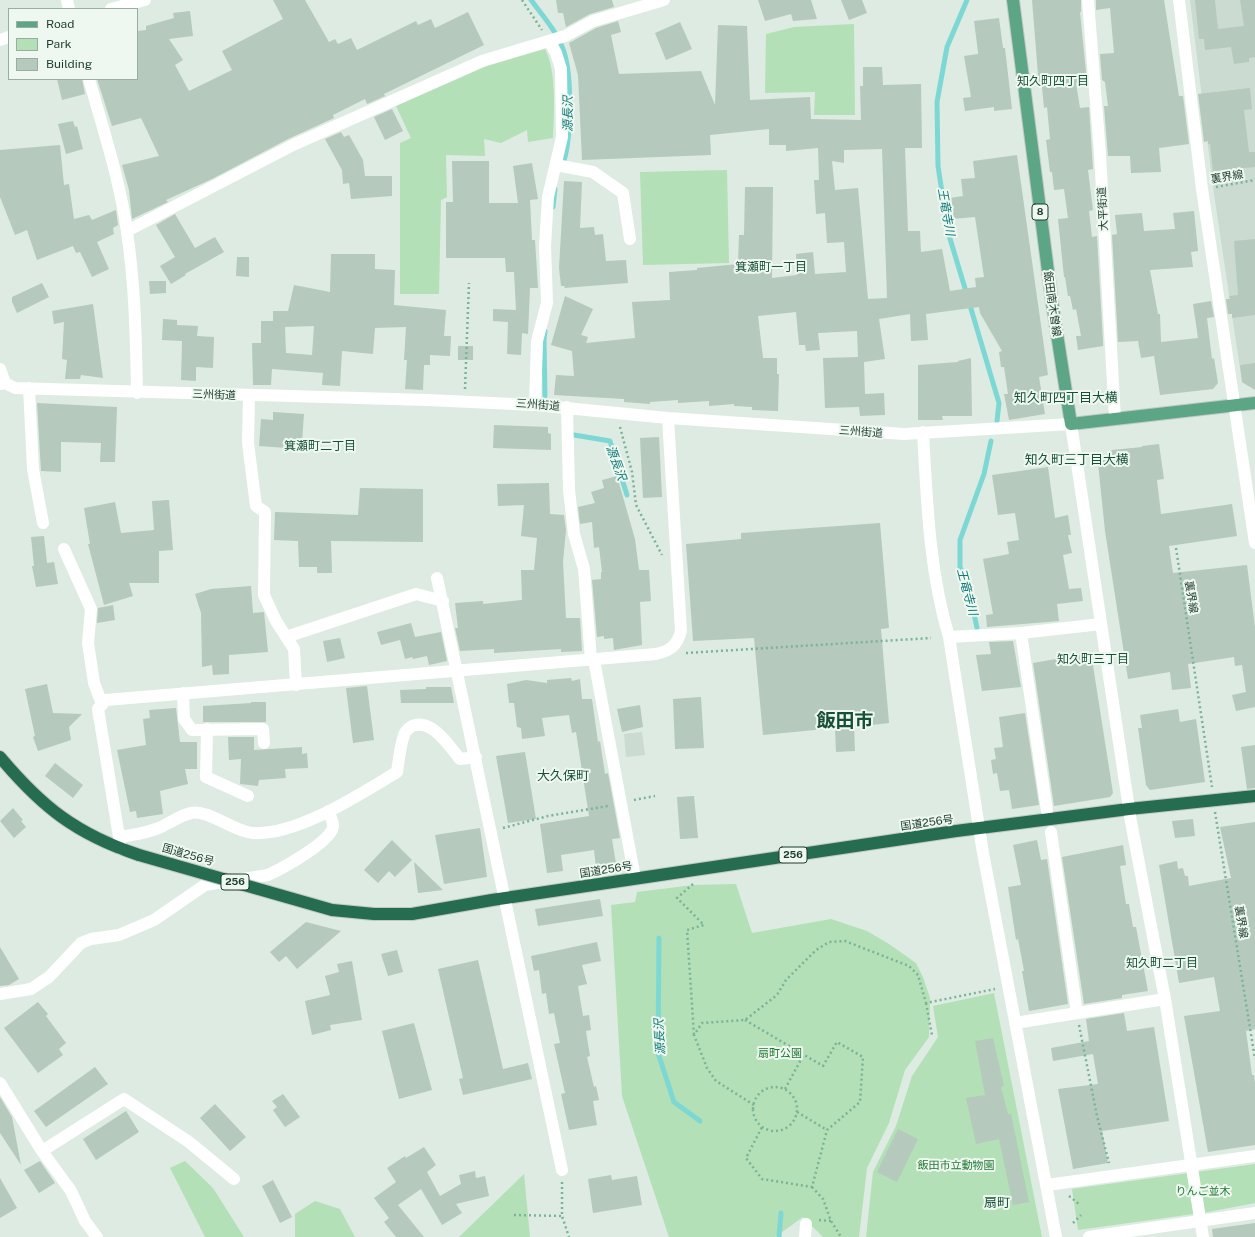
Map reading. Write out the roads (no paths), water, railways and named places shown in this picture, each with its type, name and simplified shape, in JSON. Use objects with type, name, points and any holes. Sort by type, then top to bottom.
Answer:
[{"type":"highway","name":"国道256号","points":[[0,757],[39,800],[62,819],[96,838],[120,843],[139,855],[332,910],[374,914],[412,914],[635,878],[979,828],[1255,796]]},
{"type":"main road","name":"飯田南木曽線","points":[[1013,0],[1052,302],[1071,424]]},
{"type":"main road","points":[[1071,424],[1255,403]]},
{"type":"street","points":[[115,8],[145,0]]},
{"type":"street","points":[[127,231],[293,145],[482,61],[565,36],[593,21],[644,3],[664,0]]},
{"type":"street","name":"大平街道","points":[[1088,0],[1100,154],[1115,419]]},
{"type":"street","points":[[1179,0],[1202,189],[1255,543]]},
{"type":"street","points":[[536,405],[537,341],[547,303],[544,246],[548,197],[558,166],[562,137],[560,69],[551,40]]},
{"type":"street","points":[[89,80],[119,184],[127,231],[135,299],[137,393]]},
{"type":"street","points":[[558,166],[593,172],[623,193],[630,239]]},
{"type":"street","name":"三州街道","points":[[0,369],[2,384],[15,388],[536,405],[668,418],[904,434],[1071,424]]},
{"type":"street","points":[[29,388],[33,469],[43,523]]},
{"type":"street","points":[[249,396],[248,443],[256,506],[265,512],[264,596],[276,621],[294,649],[296,685]]},
{"type":"street","points":[[567,407],[569,490],[574,534],[584,569],[593,660],[622,804],[635,878]]},
{"type":"street","points":[[476,757],[460,759],[436,732],[427,726],[418,724],[410,728],[404,734],[397,772],[328,811],[288,829],[254,833],[239,831],[203,814],[191,813],[158,828],[137,834],[120,843],[98,709],[106,700],[593,660],[656,654],[670,651],[678,641],[681,631],[668,418]]},
{"type":"street","points":[[1071,424],[1129,810],[1164,999],[1203,1237]]},
{"type":"street","points":[[923,432],[931,551],[940,607],[949,637],[979,828],[1056,1237]]},
{"type":"street","points":[[64,549],[91,609],[88,643],[94,683],[102,704]]},
{"type":"street","points":[[438,578],[562,1170]]},
{"type":"street","points":[[286,637],[416,594],[443,601]]},
{"type":"street","points":[[949,637],[1021,633],[1101,624]]},
{"type":"street","points":[[1021,633],[1047,811]]},
{"type":"street","points":[[184,693],[184,718],[192,730],[263,729],[264,743]]},
{"type":"street","points":[[207,729],[206,777],[248,796]]},
{"type":"street","points":[[0,994],[31,989],[49,977],[81,943],[91,939],[119,935],[154,920],[205,885],[268,875],[276,872],[311,850],[330,834],[333,826],[328,811]]},
{"type":"street","points":[[1051,832],[1077,1013]]},
{"type":"street","points":[[1015,1023],[1164,999]]},
{"type":"street","points":[[0,1082],[42,1151],[71,1191],[85,1221],[97,1237]]},
{"type":"street","points":[[42,1151],[124,1099],[189,1142],[234,1179]]},
{"type":"street","points":[[1047,1184],[1112,1174],[1255,1156]]},
{"type":"street","points":[[1089,1237],[1255,1213]]},
{"type":"street","points":[[805,1237],[806,1224]]},
{"type":"waterway","name":"源長沢","points":[[531,0],[558,38],[567,63],[570,110],[568,142],[562,166]]},
{"type":"waterway","name":"王竜寺川","points":[[967,0],[947,47],[937,102],[938,166],[948,232],[967,295]]},
{"type":"waterway","name":"源長沢","points":[[553,207],[555,189]]},
{"type":"waterway","name":"王竜寺川","points":[[969,302],[999,403],[997,421]]},
{"type":"waterway","name":"源長沢","points":[[545,331],[545,396]]},
{"type":"waterway","name":"源長沢","points":[[574,435],[610,441],[627,495]]},
{"type":"waterway","name":"王竜寺川","points":[[977,628],[969,590],[960,567],[960,540],[984,474],[991,441]]},
{"type":"waterway","name":"源長沢","points":[[659,938],[658,1053],[674,1102],[700,1121]]},
{"type":"waterway","name":"源長沢","points":[[779,1237],[781,1213]]},
{"type":"district","name":"知久町四丁目","points":[[1053,81]]},
{"type":"district","name":"箕瀬町一丁目","points":[[771,267]]},
{"type":"district","name":"知久町四丁目大横","points":[[1066,398]]},
{"type":"district","name":"箕瀬町二丁目","points":[[320,446]]},
{"type":"district","name":"知久町三丁目大横","points":[[1077,460]]},
{"type":"district","name":"知久町三丁目","points":[[1093,659]]},
{"type":"district","name":"飯田市","points":[[845,721]]},
{"type":"district","name":"大久保町","points":[[563,776]]},
{"type":"district","name":"知久町二丁目","points":[[1162,963]]},
{"type":"district","name":"扇町","points":[[997,1203]]},
{"type":"park label","name":"扇町公園","points":[[780,1054]]},
{"type":"park label","name":"飯田市立動物園","points":[[956,1166]]},
{"type":"park label","name":"りんご並木","points":[[1203,1192]]}]
